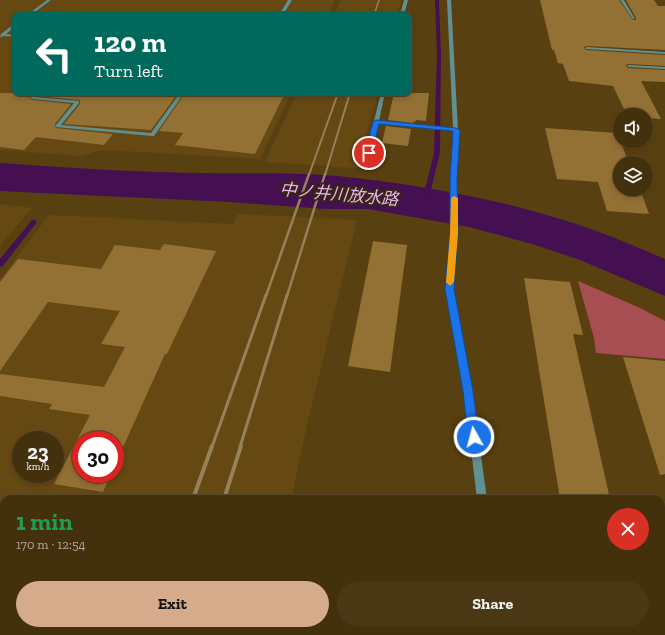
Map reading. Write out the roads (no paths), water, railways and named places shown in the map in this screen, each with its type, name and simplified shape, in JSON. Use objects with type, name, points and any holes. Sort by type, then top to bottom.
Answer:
[{"type":"street","points":[[33,12],[49,0]]},
{"type":"street","points":[[283,12],[290,0]]},
{"type":"street","points":[[403,12],[406,0]]},
{"type":"street","points":[[449,0],[456,130],[454,234],[449,289],[468,391],[481,495]]},
{"type":"street","points":[[622,0],[634,18]]},
{"type":"street","points":[[1,36],[12,27]]},
{"type":"street","points":[[1,36],[12,36]]},
{"type":"street","points":[[587,48],[665,52]]},
{"type":"street","points":[[629,66],[665,68]]},
{"type":"street","points":[[29,96],[33,98],[77,102],[58,126],[152,135],[180,96]]},
{"type":"street","points":[[365,168],[382,96]]},
{"type":"street","points":[[376,122],[456,130]]},
{"type":"water","name":"中ノ井川放水路","points":[[0,163],[150,172],[337,176],[404,184],[471,196],[537,212],[570,222],[610,236],[665,259],[665,296],[580,260],[532,244],[469,227],[368,209],[325,209],[229,202],[0,191]]},
{"type":"waterway","points":[[426,198],[437,153],[439,54],[437,0]]},
{"type":"waterway","points":[[0,264],[34,222]]},
{"type":"railway","points":[[375,12],[379,0]]},
{"type":"railway","points":[[309,175],[337,96]]},
{"type":"railway","points":[[325,175],[349,96]]},
{"type":"railway","points":[[266,296],[309,174]]},
{"type":"railway","points":[[287,296],[325,174]]},
{"type":"railway","points":[[212,447],[266,295]]},
{"type":"railway","points":[[240,447],[287,295]]},
{"type":"railway","points":[[194,495],[212,446]]},
{"type":"railway","points":[[225,495],[241,446]]}]
